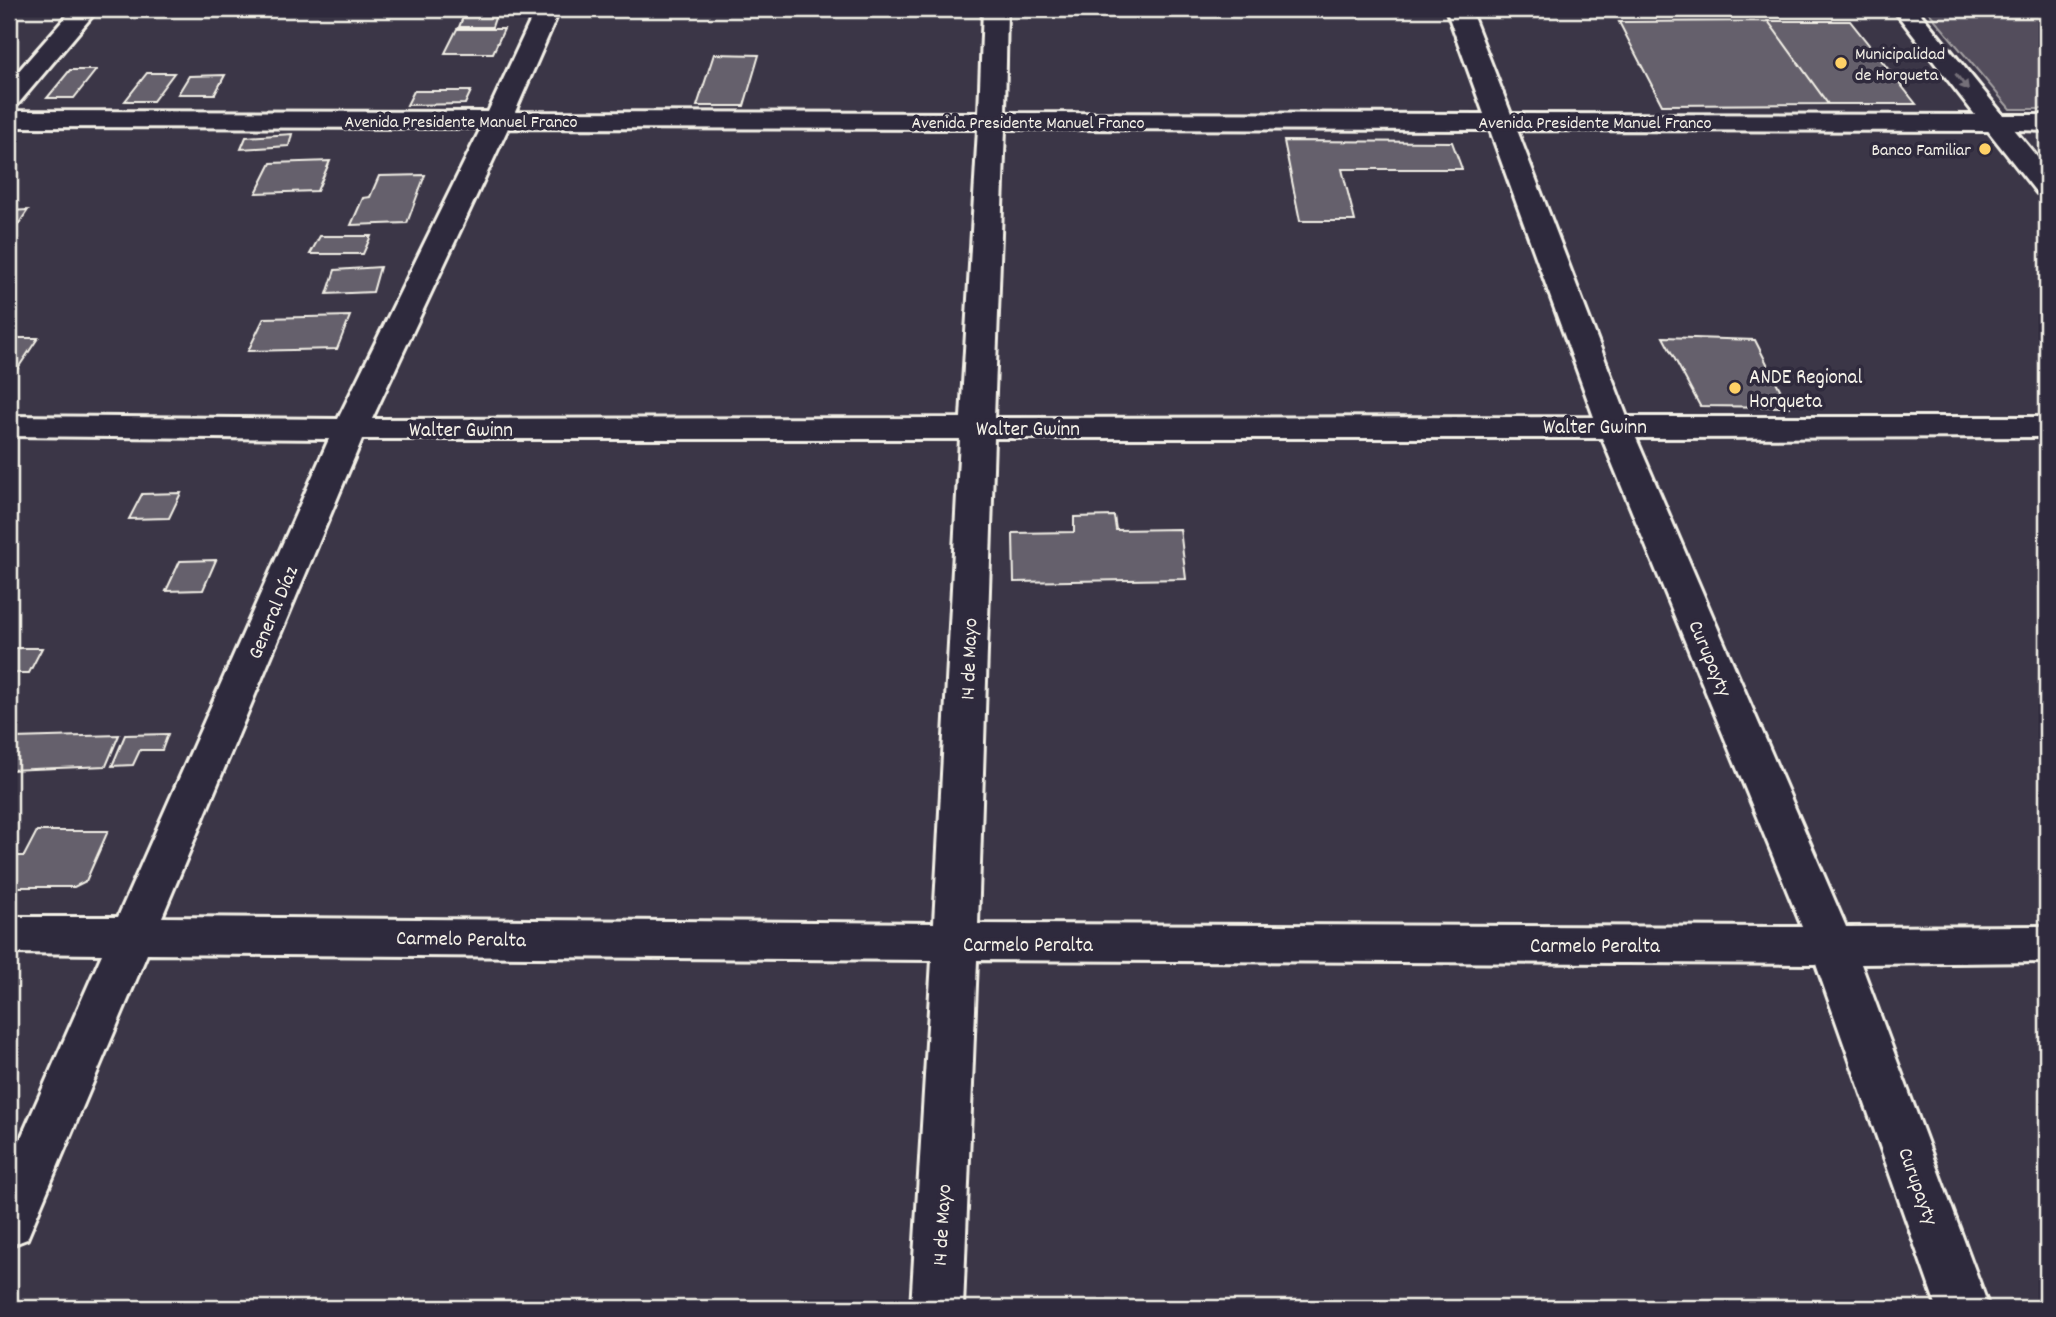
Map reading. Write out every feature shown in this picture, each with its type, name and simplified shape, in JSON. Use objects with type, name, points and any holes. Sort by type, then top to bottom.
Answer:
[{"type":"street","points":[[9,98],[86,9]]},
{"type":"street","name":"General Díaz","points":[[9,1222],[350,429],[548,9]]},
{"type":"street","name":"14 de Mayo","points":[[937,1308],[957,943],[977,428],[993,122],[995,9]]},
{"type":"street","name":"Curupayty","points":[[1458,9],[1614,426],[1832,946],[1963,1308]]},
{"type":"street","points":[[1905,9],[2047,187]]},
{"type":"street","name":"Avenida Presidente Manuel Franco","points":[[9,119],[2047,123]]},
{"type":"street","name":"Walter Gwinn","points":[[9,426],[350,429],[2047,427]]},
{"type":"street","name":"Carmelo Peralta","points":[[9,935],[957,943],[1832,946],[2047,944]]},
{"type":"path","points":[[1946,10],[2047,12]]},
{"type":"shaded area","points":[[1926,9],[2047,9],[2047,109],[2010,109]]},
{"type":"building","points":[[464,15],[496,15],[492,27],[459,27]]},
{"type":"building","name":"Municipalidad de Horqueta","points":[[1768,21],[1850,21],[1916,104],[1828,104]]},
{"type":"building","points":[[1768,21],[1828,104],[1662,105],[1619,22]]},
{"type":"building","points":[[457,29],[504,29],[493,53],[445,53]]},
{"type":"building","points":[[714,54],[759,55],[744,106],[697,106]]},
{"type":"building","points":[[70,70],[96,70],[74,98],[47,98]]},
{"type":"building","points":[[147,73],[174,73],[153,101],[125,101]]},
{"type":"building","points":[[225,75],[215,94],[178,94],[189,76]]},
{"type":"building","points":[[414,91],[471,91],[465,104],[407,105]]},
{"type":"building","points":[[292,134],[289,146],[241,149],[246,137]]},
{"type":"building","points":[[1284,141],[1452,142],[1462,169],[1342,169],[1355,221],[1300,221]]},
{"type":"building","points":[[330,161],[317,191],[256,193],[271,163]]},
{"type":"building","points":[[425,175],[407,223],[351,225],[363,198],[370,197],[379,176]]},
{"type":"building","points":[[28,210],[9,238],[9,211]]},
{"type":"building","points":[[320,236],[371,236],[363,254],[310,254]]},
{"type":"building","points":[[380,267],[373,292],[327,294],[335,270]]},
{"type":"building","points":[[350,316],[337,349],[248,351],[264,318]]},
{"type":"building","name":"ANDE Regional Horqueta","points":[[1663,337],[1755,340],[1789,407],[1700,406]]},
{"type":"building","points":[[9,338],[38,338],[14,374],[9,374]]},
{"type":"building","points":[[181,493],[169,518],[129,519],[142,494]]},
{"type":"building","points":[[1114,516],[1116,530],[1180,529],[1186,579],[1014,582],[1013,533],[1074,532],[1074,517]]},
{"type":"building","points":[[216,560],[203,590],[166,591],[180,561]]},
{"type":"building","points":[[9,648],[42,648],[29,673],[9,673]]},
{"type":"building","points":[[168,734],[162,750],[140,750],[133,765],[112,766],[125,735]]},
{"type":"building","points":[[119,735],[106,766],[9,770],[9,749],[14,738]]},
{"type":"building","points":[[37,831],[108,831],[86,881],[74,887],[9,887],[9,856],[24,856]]},
{"type":"place","name":"Municipalidad de Horqueta","points":[[1841,63]]},
{"type":"place","name":"Banco Familiar","points":[[1985,149]]},
{"type":"place","name":"ANDE Regional Horqueta","points":[[1735,388]]}]
